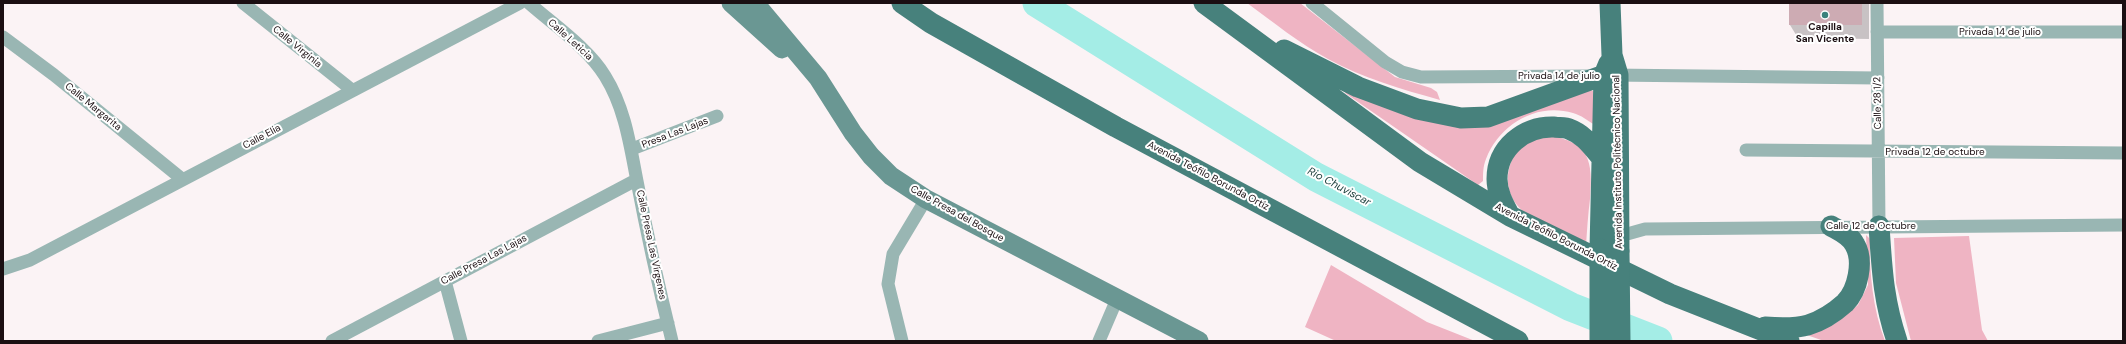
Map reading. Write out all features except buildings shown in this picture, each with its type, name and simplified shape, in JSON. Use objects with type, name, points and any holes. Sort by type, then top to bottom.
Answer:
[{"type":"main road","name":"Avenida Teófilo Borunda Ortíz","points":[[902,3],[931,23],[1116,127],[1518,341]]},
{"type":"main road","name":"Avenida Teófilo Borunda Ortíz","points":[[1204,3],[1420,162],[1510,216],[1670,294],[1789,341]]},
{"type":"main road","name":"Avenida Instituto Politécnico Nacional","points":[[1610,3],[1612,55],[1613,245],[1620,341]]},
{"type":"main road","points":[[1247,34],[1299,56],[1358,87],[1417,109],[1461,118],[1488,117],[1611,75]]},
{"type":"main road","name":"Avenida Instituto Politécnico Nacional","points":[[1600,341],[1613,245],[1601,157],[1611,75]]},
{"type":"main road","points":[[1510,216],[1500,196],[1497,179],[1501,159],[1512,143],[1525,132],[1545,127],[1568,128],[1586,138],[1601,157]]},
{"type":"main road","points":[[1748,325],[1785,328],[1808,325],[1830,315],[1846,302],[1856,281],[1860,265],[1855,245],[1847,235],[1831,226]]},
{"type":"main road","points":[[1879,226],[1886,309],[1897,341]]},
{"type":"street","name":"Calle Virginia","points":[[243,3],[352,90]]},
{"type":"street","name":"Calle Elia","points":[[3,269],[30,260],[520,3]]},
{"type":"street","name":"Calle Leticia","points":[[529,3],[588,54],[605,76],[618,104],[632,149]]},
{"type":"street","points":[[731,3],[779,46],[818,78]]},
{"type":"street","name":"Calle Presa del Bosque","points":[[755,3],[818,78],[853,133],[880,166],[926,199],[1199,341]]},
{"type":"street","name":"Privada 14 de julio","points":[[1312,3],[1385,62],[1402,72],[1421,77],[1611,75],[1878,78]]},
{"type":"street","name":"Calle 28 1/2","points":[[1877,3],[1879,226]]},
{"type":"street","name":"Privada 14 de julio","points":[[1877,32],[2123,32]]},
{"type":"street","name":"Calle Margarita","points":[[3,37],[54,75],[182,179]]},
{"type":"street","name":"Presa Las Lajas","points":[[632,149],[717,116]]},
{"type":"street","name":"Calle Presa Las Vírgenes","points":[[632,149],[636,180],[672,341]]},
{"type":"street","name":"Privada 12 de octubre","points":[[1746,150],[2123,153]]},
{"type":"street","name":"Calle Presa Las Lajas","points":[[332,341],[636,180]]},
{"type":"street","points":[[902,341],[888,284],[893,254],[926,199]]},
{"type":"street","name":"Calle 12 de Octubre","points":[[1613,245],[1645,229],[1831,226],[2123,225]]},
{"type":"street","points":[[445,281],[461,341]]},
{"type":"street","points":[[1100,341],[1117,299]]},
{"type":"street","points":[[598,341],[668,323]]},
{"type":"shaded area","points":[[1247,3],[1300,3],[1395,77],[1431,88],[1437,92],[1440,100],[1411,92],[1341,66],[1286,32]]},
{"type":"shaded area","points":[[1589,89],[1593,91],[1595,125],[1576,114],[1559,110],[1533,114],[1520,119],[1500,136],[1492,147],[1484,164],[1483,181],[1478,185],[1345,93],[1346,90],[1448,123]]},
{"type":"shaded area","points":[[1547,135],[1572,142],[1586,155],[1589,163],[1591,185],[1586,246],[1543,226],[1519,207],[1511,196],[1508,182],[1512,159],[1524,145]]},
{"type":"shaded area","points":[[1866,235],[1870,239],[1871,278],[1877,317],[1885,341],[1824,341],[1798,332],[1834,324],[1858,305],[1868,285]]},
{"type":"shaded area","points":[[1969,236],[1982,330],[1988,341],[1911,341],[1896,283],[1894,238]]},
{"type":"shaded area","points":[[1331,265],[1427,322],[1475,341],[1336,341],[1305,327]]},
{"type":"waterway","name":"Rio Chuviscar","points":[[1037,3],[1316,177],[1571,307],[1658,341]]},
{"type":"place","name":"Capilla San Vicente","points":[[1825,15]]}]
